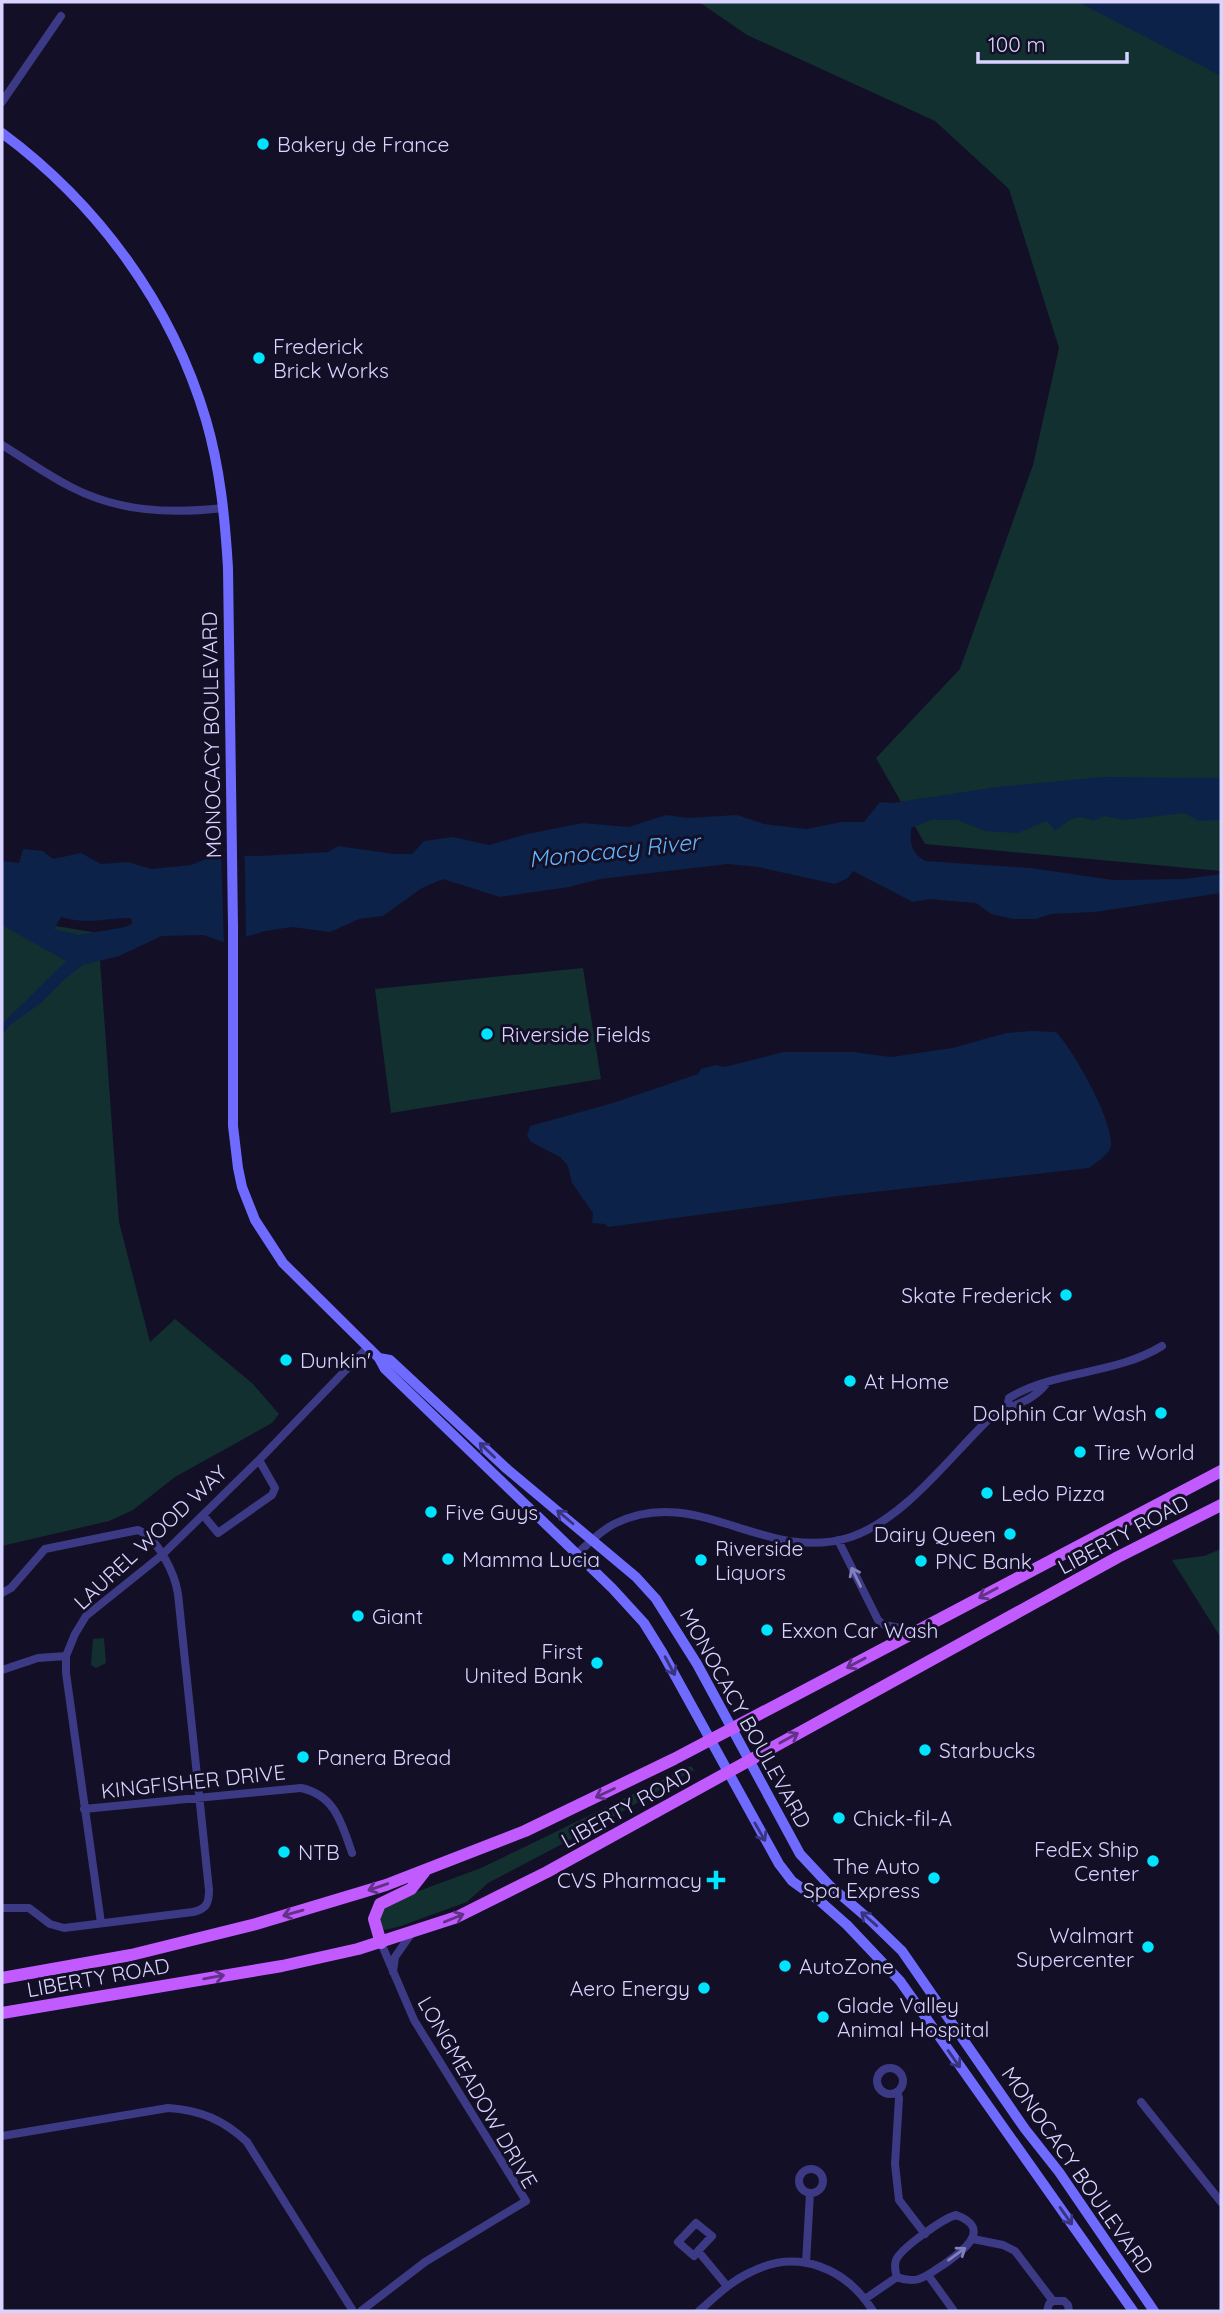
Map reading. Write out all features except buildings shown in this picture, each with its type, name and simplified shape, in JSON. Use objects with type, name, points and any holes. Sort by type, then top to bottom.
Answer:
[{"type":"main road","name":"MONOCACY BOULEVARD","points":[[2,133],[54,176],[94,216],[138,274],[156,304],[190,375],[206,421],[223,508],[228,568],[233,1126],[242,1187],[255,1220],[283,1264],[379,1358],[385,1369],[577,1554],[644,1623],[779,1864],[792,1881],[847,1925],[900,1981],[1133,2311]]},
{"type":"main road","name":"MONOCACY BOULEVARD","points":[[379,1358],[390,1360],[501,1464],[635,1577],[666,1612],[800,1854],[829,1885],[902,1951],[1154,2311]]},
{"type":"main road","name":"LIBERTY ROAD","points":[[2,1978],[131,1955],[331,1903],[426,1871],[560,1816],[732,1729],[1220,1470]]},
{"type":"main road","name":"LIBERTY ROAD","points":[[2,2012],[282,1966],[381,1943],[457,1917],[514,1890],[1129,1551],[1221,1505]]},
{"type":"main road","points":[[381,1943],[374,1919],[380,1904],[411,1889],[426,1871]]},
{"type":"street","points":[[2,102],[61,16]]},
{"type":"street","points":[[2,444],[71,487],[119,506],[166,512],[223,508]]},
{"type":"street","points":[[577,1554],[610,1526],[638,1515],[662,1512],[705,1516],[788,1542],[820,1544],[858,1534],[884,1521],[905,1505],[991,1417],[1007,1407],[1014,1407],[1039,1394],[1046,1384],[1061,1378],[1130,1363],[1162,1346]]},
{"type":"street","name":"LAUREL WOOD WAY","points":[[101,1923],[68,1689],[66,1656],[75,1634],[86,1616],[162,1555],[367,1348]]},
{"type":"street","points":[[203,1515],[218,1533],[272,1495],[275,1488],[259,1460]]},
{"type":"street","points":[[2,1593],[11,1588],[44,1549],[138,1530],[146,1534],[162,1555],[176,1584],[209,1890],[207,1904],[203,1909],[57,1927],[29,1908],[2,1908]]},
{"type":"street","points":[[838,1540],[878,1620],[884,1625],[917,1631]]},
{"type":"street","points":[[2,1670],[38,1658],[66,1656]]},
{"type":"street","name":"KINGFISHER DRIVE","points":[[84,1809],[278,1789],[308,1789],[330,1802],[352,1853]]},
{"type":"street","points":[[393,1975],[395,1957],[411,1934]]},
{"type":"street","name":"LONGMEADOW DRIVE","points":[[361,2311],[425,2262],[526,2201],[430,2048],[393,1975],[381,1943]]},
{"type":"street","points":[[897,2092],[899,2098],[895,2164],[899,2200],[925,2234]]},
{"type":"street","points":[[1142,2102],[1221,2202]]},
{"type":"street","points":[[2,2136],[168,2108],[184,2109],[219,2120],[247,2143],[353,2311]]},
{"type":"street","points":[[806,2263],[810,2193]]},
{"type":"street","points":[[865,2299],[897,2277],[914,2280],[928,2275],[963,2252],[973,2239],[970,2222],[957,2215],[925,2234],[897,2259],[897,2277]]},
{"type":"street","points":[[973,2239],[1003,2245],[1015,2252],[1053,2301]]},
{"type":"street","points":[[698,2251],[727,2286]]},
{"type":"street","points":[[700,2311],[727,2286],[762,2267],[783,2263],[806,2263],[842,2277],[855,2287],[873,2311]]},
{"type":"street","points":[[928,2275],[954,2311]]},
{"type":"street","points":[[1047,2311],[1053,2301],[1063,2301],[1068,2305],[1069,2311]]},
{"type":"green space","points":[[699,2],[1221,2],[1221,871],[925,844],[876,758],[960,669],[1033,465],[1059,348],[1009,189],[935,121],[747,35]]},
{"type":"green space","points":[[2,917],[98,933],[119,1222],[150,1342],[175,1319],[253,1384],[279,1414],[272,1423],[175,1477],[133,1510],[109,1521],[2,1546]]},
{"type":"green space","name":"Riverside Fields","points":[[583,968],[601,1079],[391,1113],[375,989]]},
{"type":"green space","points":[[1221,1549],[1221,1638],[1172,1560],[1204,1556]]},
{"type":"green space","points":[[104,1638],[106,1663],[96,1668],[91,1665],[93,1639]]},
{"type":"green space","points":[[691,1766],[694,1770],[606,1821],[488,1883],[467,1902],[398,1927],[384,1930],[382,1927],[380,1919],[383,1908],[397,1899],[481,1868]]},
{"type":"water","points":[[1078,2],[1221,2],[1221,76]]},
{"type":"water","name":"Monocacy River","points":[[1102,777],[1221,778],[1221,820],[1199,821],[1184,813],[1124,820],[1104,816],[1093,821],[1073,819],[1055,831],[1047,821],[1017,833],[985,831],[957,820],[931,820],[911,828],[914,851],[925,861],[1031,868],[1113,880],[1185,879],[1221,874],[1221,893],[1095,912],[1013,919],[991,914],[976,903],[929,899],[913,902],[853,871],[848,878],[835,884],[758,867],[728,864],[600,879],[569,887],[500,897],[443,879],[422,888],[383,916],[359,919],[330,932],[292,927],[265,931],[226,943],[203,935],[162,936],[119,956],[83,965],[41,1003],[10,1025],[2,1035],[2,1024],[66,961],[2,925],[2,861],[19,863],[23,849],[43,851],[53,859],[81,853],[101,864],[128,862],[151,869],[191,865],[215,855],[259,856],[328,852],[338,846],[412,854],[424,841],[453,837],[489,845],[583,823],[629,827],[666,815],[688,818],[737,815],[764,824],[806,829],[842,822],[864,822],[880,802],[892,803],[997,787]],"holes":[[[61,917],[88,921],[131,918],[132,924],[79,935],[54,929]]]},
{"type":"water","points":[[1056,1032],[1081,1069],[1106,1119],[1110,1149],[1089,1168],[838,1196],[608,1227],[605,1224],[592,1223],[593,1213],[572,1183],[568,1166],[560,1157],[531,1142],[527,1136],[530,1126],[613,1103],[698,1074],[701,1069],[716,1065],[725,1067],[783,1052],[853,1052],[891,1057],[952,1048],[1006,1033]]},
{"type":"pier","points":[[221,851],[244,852],[245,866],[246,940],[227,946],[224,946]]},
{"type":"place","name":"Bakery de France","points":[[263,144]]},
{"type":"place","name":"Frederick Brick Works","points":[[259,358]]},
{"type":"place","name":"Riverside Fields","points":[[487,1034]]},
{"type":"place","name":"Skate Frederick","points":[[1066,1295]]},
{"type":"place","name":"Dunkin'","points":[[286,1360]]},
{"type":"place","name":"At Home","points":[[850,1381]]},
{"type":"place","name":"Dolphin Car Wash","points":[[1161,1413]]},
{"type":"place","name":"Tire World","points":[[1080,1452]]},
{"type":"place","name":"Ledo Pizza","points":[[987,1493]]},
{"type":"place","name":"Five Guys","points":[[431,1512]]},
{"type":"place","name":"Dairy Queen","points":[[1010,1534]]},
{"type":"place","name":"Mamma Lucia","points":[[448,1559]]},
{"type":"place","name":"Riverside Liquors","points":[[701,1560]]},
{"type":"place","name":"PNC Bank","points":[[921,1561]]},
{"type":"place","name":"Giant","points":[[358,1616]]},
{"type":"place","name":"Exxon Car Wash","points":[[767,1630]]},
{"type":"place","name":"First United Bank","points":[[597,1663]]},
{"type":"place","name":"Starbucks","points":[[925,1750]]},
{"type":"place","name":"Panera Bread","points":[[303,1757]]},
{"type":"place","name":"Chick-fil-A","points":[[839,1818]]},
{"type":"place","name":"NTB","points":[[284,1852]]},
{"type":"place","name":"FedEx Ship Center","points":[[1153,1861]]},
{"type":"place","name":"The Auto Spa Express","points":[[934,1878]]},
{"type":"place","name":"CVS Pharmacy","points":[[716,1880]]},
{"type":"place","name":"Walmart Supercenter","points":[[1148,1947]]},
{"type":"place","name":"AutoZone","points":[[785,1966]]},
{"type":"place","name":"Aero Energy","points":[[704,1988]]},
{"type":"place","name":"Glade Valley Animal Hospital","points":[[823,2017]]}]
